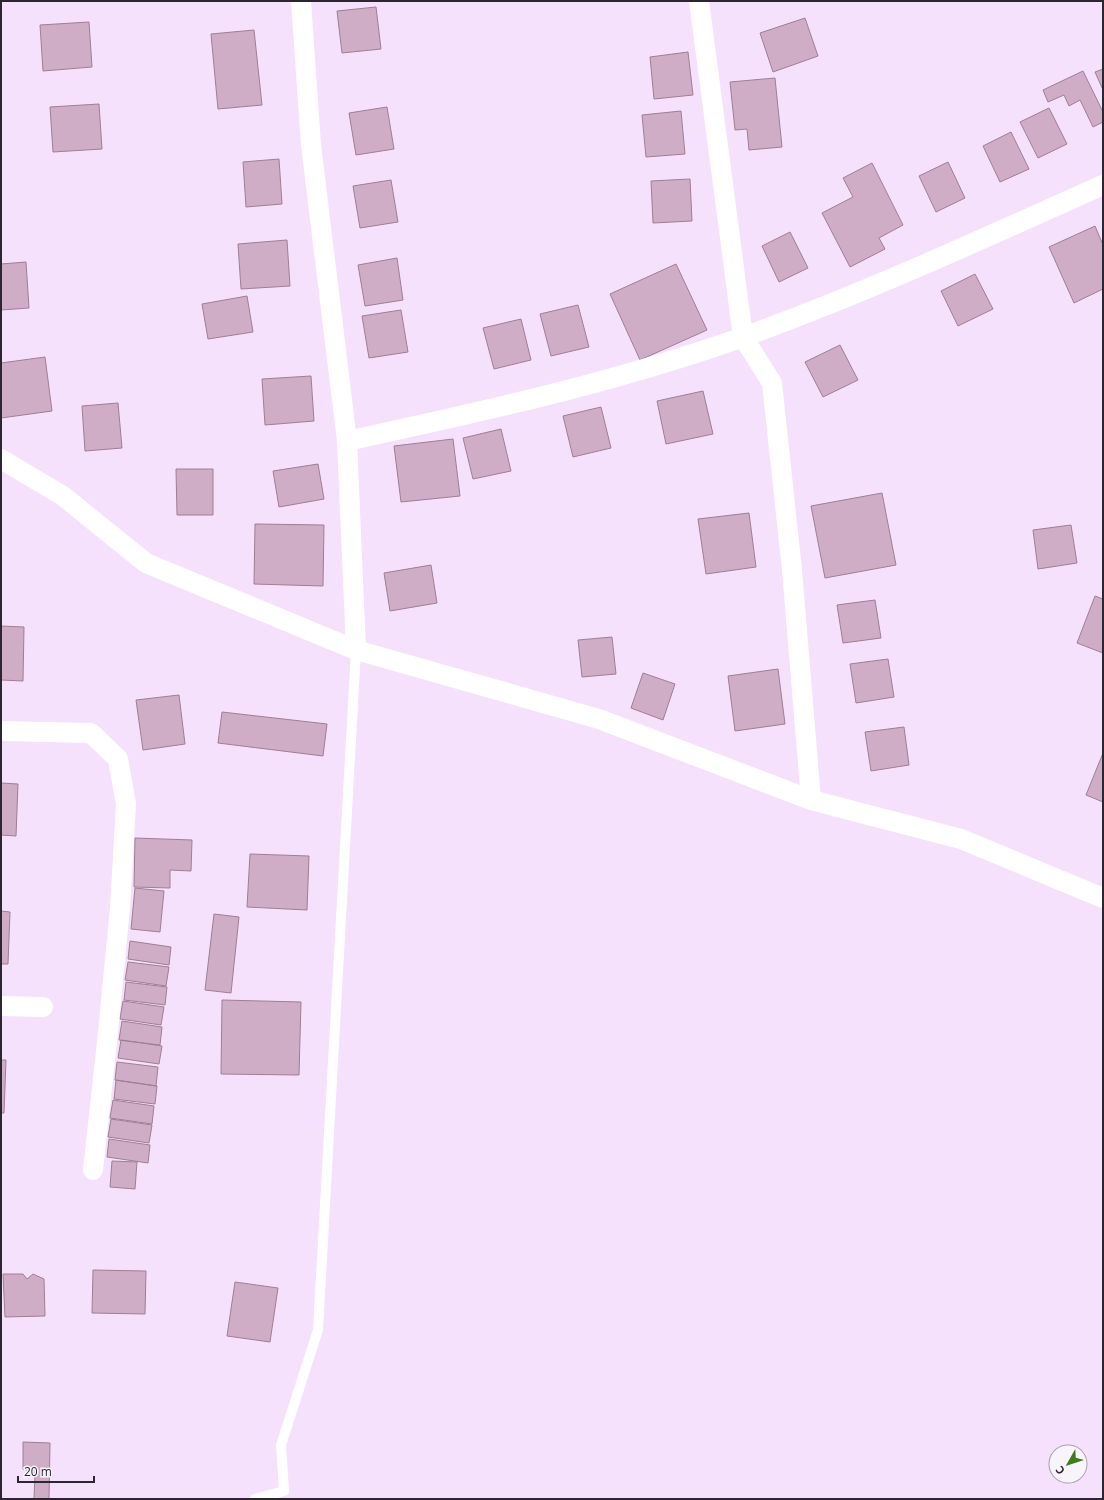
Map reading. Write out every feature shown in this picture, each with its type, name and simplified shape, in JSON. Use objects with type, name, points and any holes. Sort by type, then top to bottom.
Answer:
[{"type":"street","points":[[301,1],[311,145],[347,441],[356,650]]},
{"type":"street","points":[[699,1],[743,337],[772,383],[792,570],[811,800]]},
{"type":"street","points":[[347,441],[495,409],[635,372],[743,337],[894,278],[1103,185]]},
{"type":"street","points":[[1,459],[63,496],[146,563],[356,650],[599,719],[811,800],[961,839],[1103,898]]},
{"type":"street","points":[[1,731],[91,733],[118,759],[126,804],[112,994],[92,1170]]},
{"type":"street","points":[[1,1006],[43,1007]]},
{"type":"lane","points":[[255,1499],[284,1491],[281,1445],[318,1330],[356,650]]},
{"type":"building","points":[[376,7],[381,49],[342,53],[337,11]]},
{"type":"building","points":[[805,18],[818,56],[773,72],[760,33]]},
{"type":"building","points":[[89,22],[92,67],[43,71],[40,25]]},
{"type":"building","points":[[254,30],[262,105],[218,109],[211,34]]},
{"type":"building","points":[[688,52],[693,95],[654,99],[650,57]]},
{"type":"building","points":[[1103,69],[1103,90],[1095,72]]},
{"type":"building","points":[[1083,71],[1103,112],[1103,122],[1093,127],[1080,100],[1069,106],[1064,95],[1048,102],[1043,90]]},
{"type":"building","points":[[775,78],[782,147],[749,150],[747,129],[735,130],[730,82]]},
{"type":"building","points":[[99,104],[102,149],[53,152],[50,107]]},
{"type":"building","points":[[387,107],[394,149],[356,155],[349,113]]},
{"type":"building","points":[[1049,108],[1067,144],[1038,158],[1020,122]]},
{"type":"building","points":[[681,111],[685,154],[646,157],[642,115]]},
{"type":"building","points":[[1011,132],[1029,169],[1000,182],[983,146]]},
{"type":"building","points":[[279,159],[282,204],[246,207],[243,162]]},
{"type":"building","points":[[948,162],[965,198],[936,212],[919,176]]},
{"type":"building","points":[[872,163],[903,225],[879,238],[885,249],[850,267],[822,213],[853,197],[843,178]]},
{"type":"building","points":[[690,179],[692,221],[653,223],[651,181]]},
{"type":"building","points":[[391,180],[398,222],[360,228],[353,186]]},
{"type":"building","points":[[1095,226],[1103,245],[1103,289],[1074,303],[1049,247]]},
{"type":"building","points":[[790,232],[808,268],[779,282],[762,246]]},
{"type":"building","points":[[287,240],[290,286],[241,289],[238,244]]},
{"type":"building","points":[[397,258],[403,300],[365,306],[358,265]]},
{"type":"building","points":[[26,262],[29,308],[1,310],[1,264]]},
{"type":"building","points":[[676,264],[707,330],[640,360],[610,294]]},
{"type":"building","points":[[975,274],[993,309],[958,326],[941,291]]},
{"type":"building","points":[[247,296],[253,332],[208,339],[202,304]]},
{"type":"building","points":[[578,305],[589,347],[551,356],[540,314]]},
{"type":"building","points":[[401,310],[408,352],[369,358],[362,316]]},
{"type":"building","points":[[521,319],[531,360],[494,369],[483,328]]},
{"type":"building","points":[[840,345],[858,380],[823,397],[805,362]]},
{"type":"building","points":[[45,357],[52,411],[1,418],[1,363]]},
{"type":"building","points":[[311,376],[314,421],[265,425],[262,379]]},
{"type":"building","points":[[703,391],[713,434],[666,444],[657,401]]},
{"type":"building","points":[[118,403],[122,448],[85,451],[82,406]]},
{"type":"building","points":[[601,407],[611,448],[573,457],[563,416]]},
{"type":"building","points":[[501,429],[511,471],[473,479],[463,438]]},
{"type":"building","points":[[453,439],[460,496],[401,502],[394,446]]},
{"type":"building","points":[[318,464],[324,499],[279,507],[273,471]]},
{"type":"building","points":[[176,469],[213,469],[213,515],[177,515]]},
{"type":"building","points":[[882,493],[896,565],[825,578],[811,506]]},
{"type":"building","points":[[749,513],[756,567],[706,574],[698,519]]},
{"type":"building","points":[[255,524],[324,525],[323,586],[254,584]]},
{"type":"building","points":[[1071,525],[1077,563],[1038,569],[1033,530]]},
{"type":"building","points":[[431,565],[437,603],[390,611],[384,573]]},
{"type":"building","points":[[1095,596],[1103,599],[1103,653],[1077,643]]},
{"type":"building","points":[[875,600],[881,638],[843,643],[837,605]]},
{"type":"building","points":[[1,626],[24,627],[23,681],[1,680]]},
{"type":"building","points":[[612,637],[616,674],[582,677],[578,640]]},
{"type":"building","points":[[888,659],[894,697],[856,703],[850,664]]},
{"type":"building","points":[[778,669],[785,724],[735,731],[728,676]]},
{"type":"building","points":[[643,673],[675,684],[663,720],[631,708]]},
{"type":"building","points":[[179,695],[185,744],[143,750],[136,700]]},
{"type":"building","points":[[222,712],[327,724],[323,756],[218,743]]},
{"type":"building","points":[[904,727],[909,765],[871,771],[865,732]]},
{"type":"building","points":[[1103,753],[1103,802],[1086,795]]},
{"type":"building","points":[[1,783],[18,784],[16,836],[1,835]]},
{"type":"building","points":[[135,838],[192,840],[191,871],[170,870],[170,888],[134,887]]},
{"type":"building","points":[[250,854],[309,856],[307,910],[247,907]]},
{"type":"building","points":[[135,888],[164,891],[160,932],[131,929]]},
{"type":"building","points":[[1,911],[10,912],[8,964],[1,964]]},
{"type":"building","points":[[214,914],[239,917],[231,993],[205,990]]},
{"type":"building","points":[[130,941],[171,947],[169,965],[128,959]]},
{"type":"building","points":[[128,962],[169,967],[166,986],[125,980]]},
{"type":"building","points":[[126,982],[167,987],[165,1005],[124,1000]]},
{"type":"building","points":[[222,1000],[301,1002],[299,1075],[221,1074]]},
{"type":"building","points":[[123,1001],[164,1007],[161,1025],[120,1019]]},
{"type":"building","points":[[122,1021],[162,1027],[160,1045],[119,1040]]},
{"type":"building","points":[[121,1040],[162,1046],[159,1064],[118,1058]]},
{"type":"building","points":[[1,1060],[6,1060],[4,1113],[1,1113]]},
{"type":"building","points":[[117,1062],[158,1067],[156,1086],[115,1080]]},
{"type":"building","points":[[116,1080],[157,1086],[155,1104],[114,1099]]},
{"type":"building","points":[[113,1100],[154,1106],[152,1124],[110,1118]]},
{"type":"building","points":[[111,1119],[152,1125],[149,1143],[108,1137]]},
{"type":"building","points":[[109,1139],[150,1145],[148,1163],[107,1157]]},
{"type":"building","points":[[112,1161],[137,1162],[135,1189],[110,1187]]},
{"type":"building","points":[[93,1270],[146,1271],[145,1314],[92,1313]]},
{"type":"building","points":[[3,1274],[23,1274],[27,1279],[33,1274],[44,1279],[45,1316],[5,1317]]},
{"type":"building","points":[[235,1282],[278,1288],[270,1342],[227,1336]]},
{"type":"building","points":[[23,1442],[50,1443],[49,1499],[34,1499],[35,1473],[23,1469]]}]
